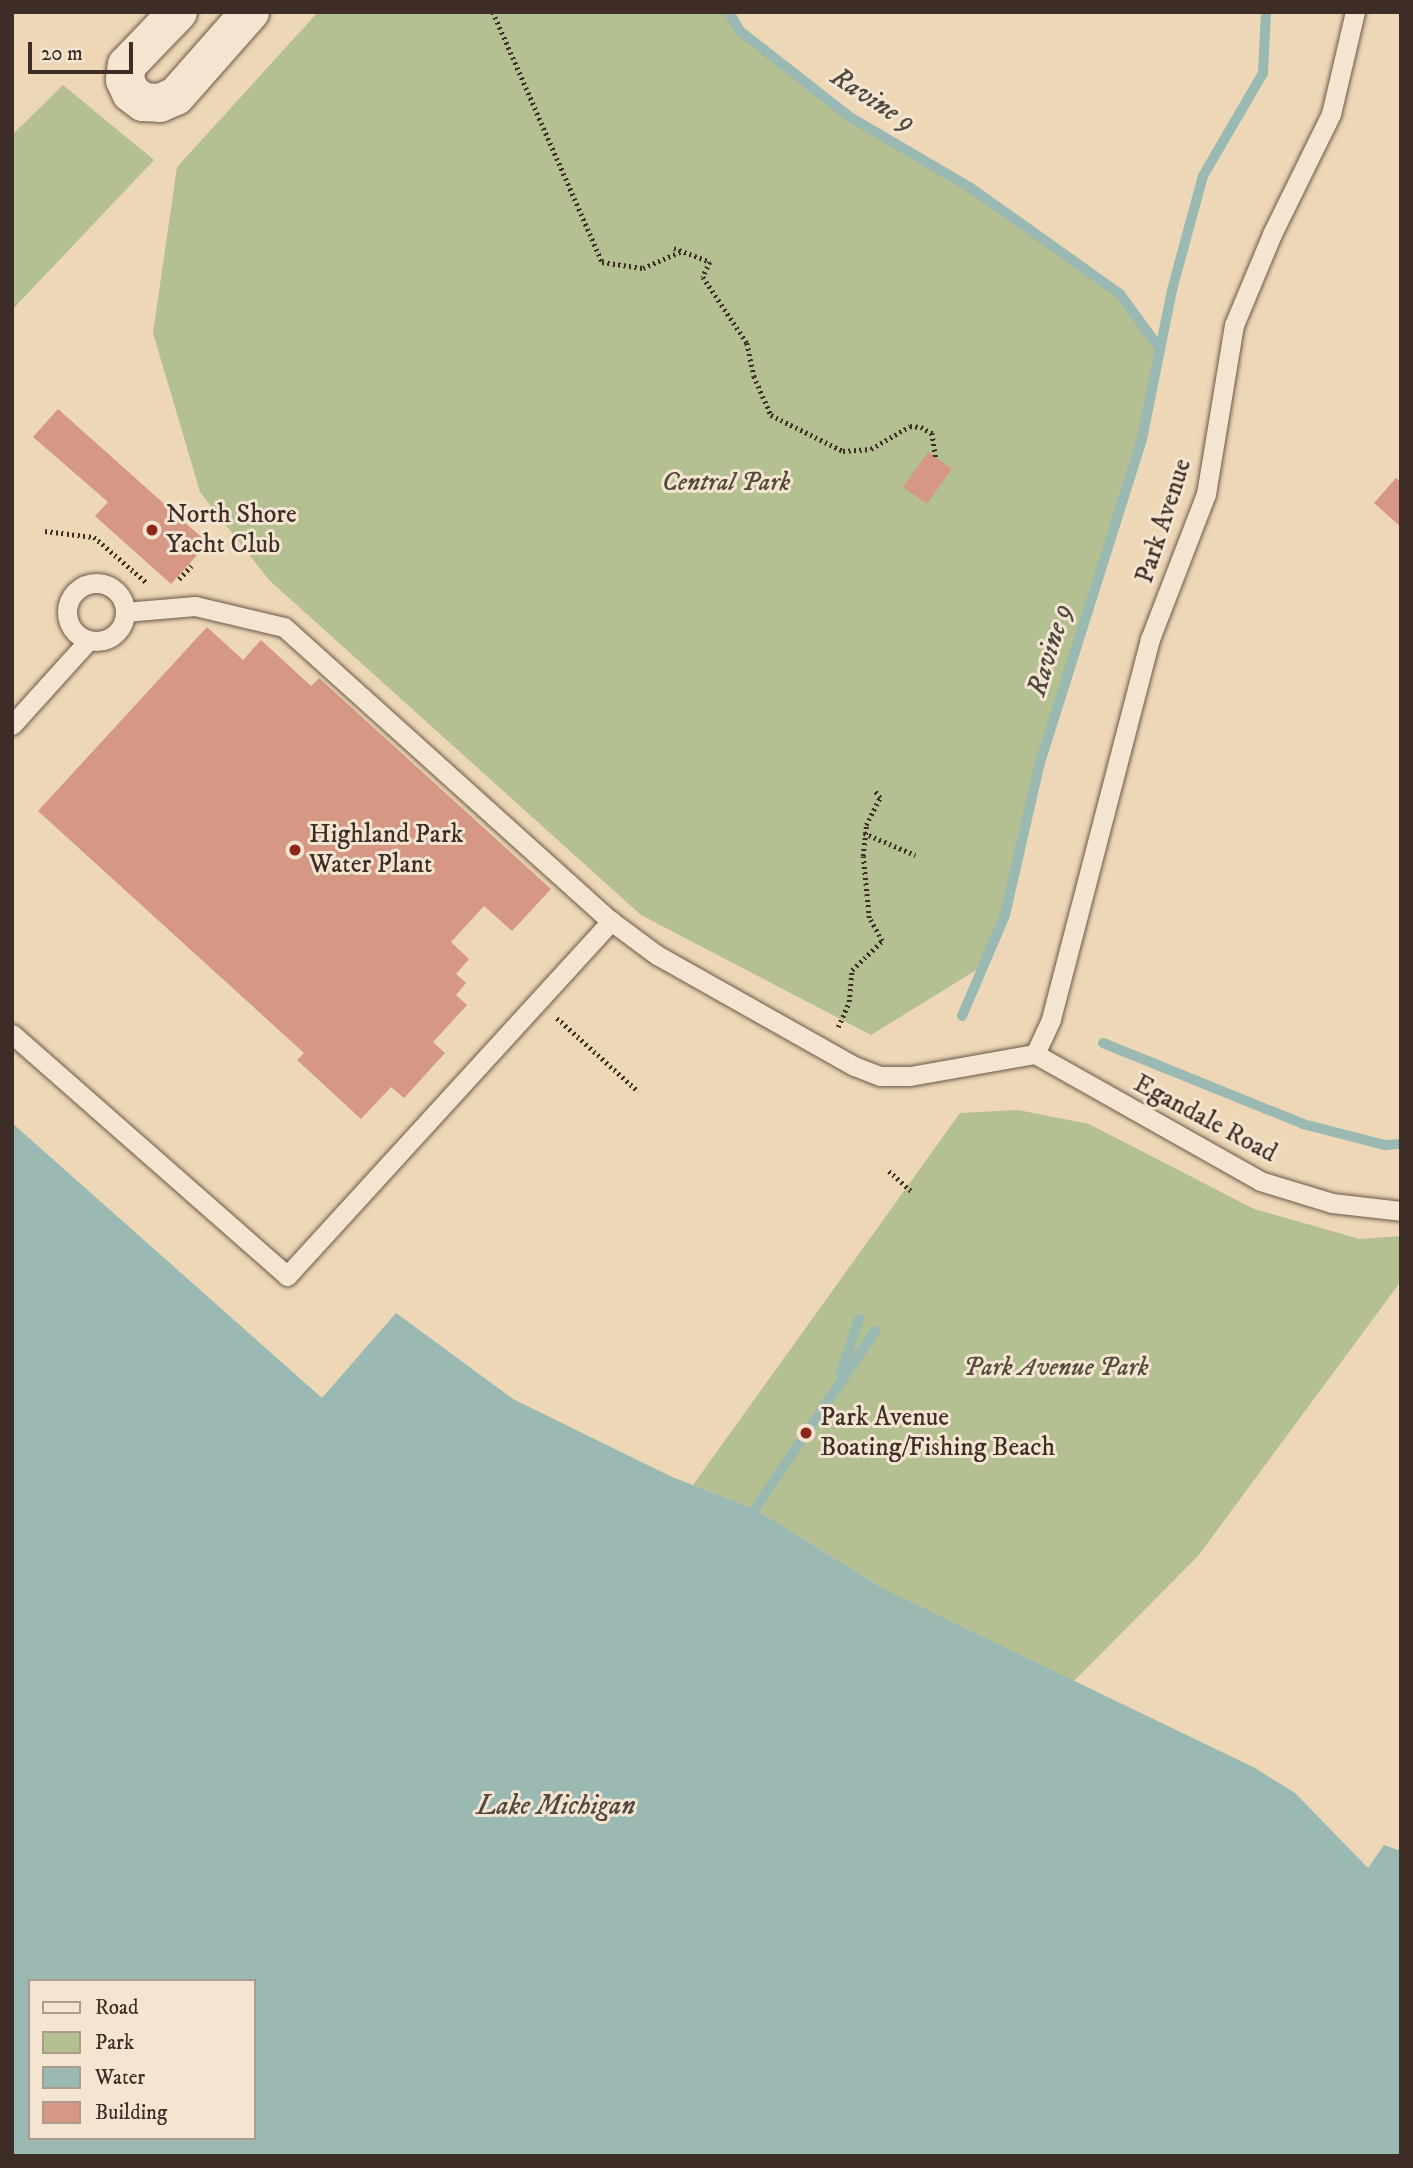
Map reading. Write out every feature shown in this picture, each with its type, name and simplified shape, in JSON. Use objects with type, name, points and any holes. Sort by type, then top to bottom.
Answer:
[{"type":"street","points":[[178,12],[127,65],[125,80],[131,93],[142,102],[160,103],[176,96],[250,12]]},
{"type":"lane","name":"Park Avenue","points":[[1035,1054],[1051,1019],[1150,639],[1206,494],[1234,325],[1272,233],[1331,114],[1355,12]]},
{"type":"lane","points":[[103,584],[120,595],[125,612],[114,636],[88,640],[78,636],[67,620],[66,609],[75,592],[84,586],[103,584]]},
{"type":"lane","points":[[125,612],[195,606],[284,627],[611,921],[657,955],[783,1029],[880,1076],[911,1076],[1035,1054]]},
{"type":"lane","points":[[12,725],[88,640]]},
{"type":"lane","points":[[12,1034],[287,1276],[611,921]]},
{"type":"lane","name":"Egandale Road","points":[[1035,1054],[1260,1181],[1332,1203],[1401,1211]]},
{"type":"path","points":[[493,12],[602,262],[643,268],[684,250]]},
{"type":"path","points":[[674,248],[710,262],[704,277],[747,343],[754,376],[771,415],[843,451],[871,449],[910,426],[921,427],[932,432],[936,459]]},
{"type":"path","points":[[45,531],[94,537],[149,585]]},
{"type":"path","points":[[174,584],[191,566]]},
{"type":"path","points":[[835,1034],[849,1002],[852,970],[882,941],[869,918],[864,833],[880,798],[874,790]]},
{"type":"path","points":[[864,833],[915,855]]},
{"type":"path","points":[[538,1000],[639,1092]]},
{"type":"path","points":[[889,1171],[911,1191]]},
{"type":"green space","name":"Central Park","points":[[318,12],[729,12],[740,31],[850,117],[971,188],[1120,294],[1160,349],[1142,439],[1084,613],[1039,766],[1005,915],[986,964],[871,1035],[641,915],[269,580],[200,492],[153,333],[177,167]]},
{"type":"green space","points":[[63,85],[154,160],[12,310],[12,135]]},
{"type":"green space","name":"Park Avenue Park","points":[[1018,1110],[1089,1124],[1254,1209],[1360,1239],[1401,1236],[1401,1281],[1198,1556],[1073,1682],[884,1589],[755,1509],[693,1485],[960,1113]]},
{"type":"water","name":"Lake Michigan","points":[[12,1123],[322,1398],[396,1313],[513,1399],[672,1477],[755,1509],[884,1589],[1255,1768],[1295,1793],[1368,1868],[1384,1845],[1401,1851],[1401,2156],[12,2156]]},
{"type":"building","name":"North Shore Yacht Club","points":[[58,409],[208,543],[171,584],[95,516],[108,502],[33,437]]},
{"type":"building","points":[[928,452],[952,469],[927,504],[903,487]]},
{"type":"building","points":[[1396,478],[1401,482],[1401,527],[1374,503]]},
{"type":"building","name":"Highland Park Water Plant","points":[[207,627],[243,660],[261,640],[311,686],[319,678],[551,889],[512,931],[484,906],[451,942],[469,959],[456,974],[466,983],[456,995],[467,1005],[433,1042],[445,1053],[404,1098],[391,1087],[361,1119],[297,1060],[304,1053],[38,811]]},
{"type":"waterway","name":"Ravine 9","points":[[729,12],[740,31],[850,117],[971,188],[1120,294],[1160,349]]},
{"type":"waterway","name":"Ravine 9","points":[[962,1016],[1005,915],[1039,766],[1142,439],[1172,290],[1203,176],[1263,73],[1266,12]]},
{"type":"waterway","name":"Ravine 9","points":[[1103,1043],[1303,1124],[1385,1145],[1401,1144]]},
{"type":"waterway","points":[[841,1373],[859,1319]]},
{"type":"waterway","name":"Ravine 9","points":[[755,1509],[875,1331]]},
{"type":"place","name":"North Shore Yacht Club","points":[[152,530]]},
{"type":"place","name":"Highland Park Water Plant","points":[[295,850]]},
{"type":"place","name":"Park Avenue Boating/Fishing Beach","points":[[806,1433]]}]
